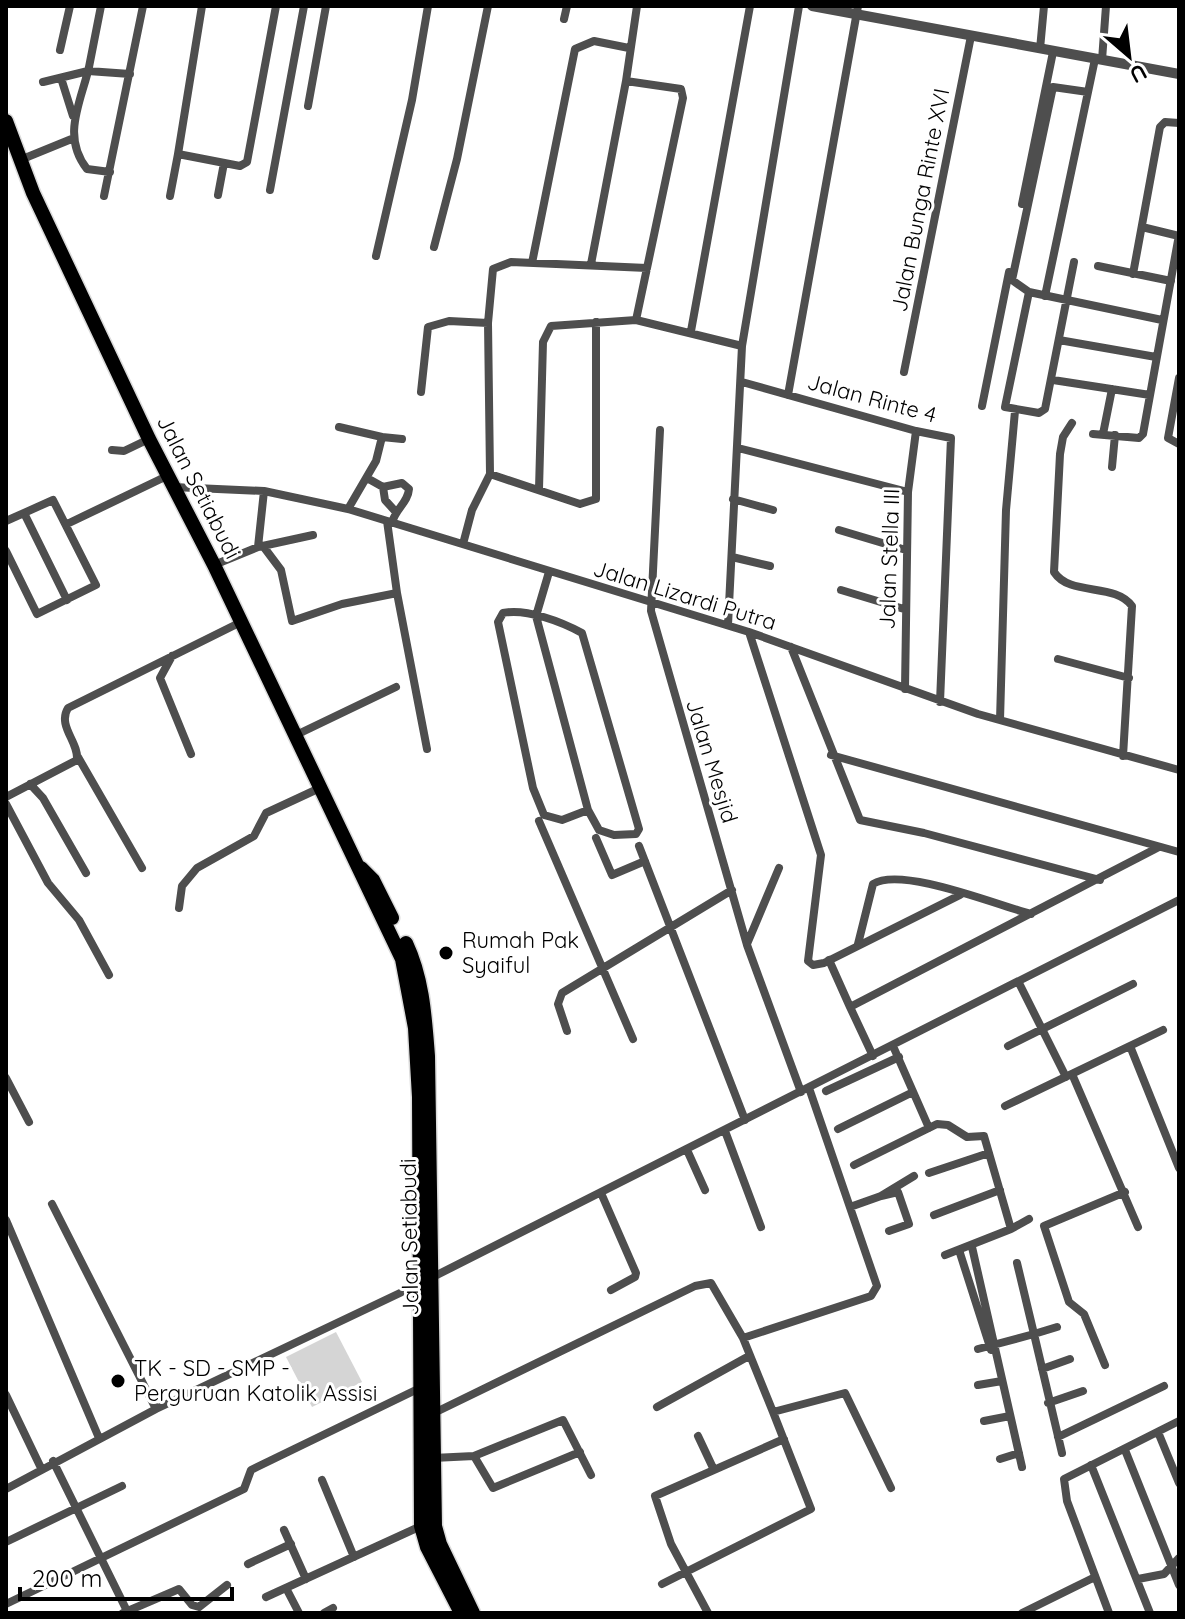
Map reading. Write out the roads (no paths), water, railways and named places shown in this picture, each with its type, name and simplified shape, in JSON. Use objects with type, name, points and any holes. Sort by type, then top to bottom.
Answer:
[{"type":"main road","name":"Jalan Setiabudi","points":[[6,125],[149,439],[214,565],[361,868],[364,885],[399,951],[411,998],[418,1075],[437,1535],[473,1613]]},
{"type":"main road","name":"Jalan Setiabudi","points":[[427,1280],[421,1526],[427,1547],[461,1613]]},
{"type":"street","points":[[60,50],[70,6]]},
{"type":"street","points":[[73,117],[88,71],[101,6]]},
{"type":"street","points":[[104,196],[143,6]]},
{"type":"street","points":[[170,196],[202,6]]},
{"type":"street","points":[[178,154],[240,166],[248,159],[276,6]]},
{"type":"street","points":[[270,190],[304,6]]},
{"type":"street","points":[[308,106],[326,6]]},
{"type":"street","points":[[376,256],[412,100],[428,6]]},
{"type":"street","points":[[434,247],[457,159],[488,6]]},
{"type":"street","points":[[564,19],[567,6]]},
{"type":"street","points":[[591,264],[637,6]]},
{"type":"street","points":[[691,331],[750,6]]},
{"type":"street","points":[[728,625],[742,346],[799,6]]},
{"type":"street","points":[[812,6],[858,10],[971,36],[1179,74]]},
{"type":"street","points":[[1040,49],[1044,6]]},
{"type":"street","points":[[1045,296],[1088,92],[1098,60],[1106,6]]},
{"type":"street","points":[[788,395],[858,10]]},
{"type":"street","name":"Jalan Bunga Rinte XVI","points":[[904,372],[971,36]]},
{"type":"street","points":[[532,263],[575,49],[594,41],[629,48]]},
{"type":"street","points":[[982,406],[1053,52]]},
{"type":"street","points":[[43,82],[88,71],[130,74]]},
{"type":"street","points":[[61,78],[73,117],[74,138],[87,169],[110,172]]},
{"type":"street","points":[[626,81],[667,86],[683,93],[636,320]]},
{"type":"street","points":[[1088,92],[1053,87],[1012,275],[1013,283],[1045,296],[1162,320]]},
{"type":"street","points":[[1133,274],[1160,127],[1165,122],[1179,123]]},
{"type":"street","points":[[20,160],[74,138]]},
{"type":"street","points":[[218,195],[224,163]]},
{"type":"street","points":[[1093,434],[1142,437],[1179,235],[1142,227]]},
{"type":"street","points":[[1029,292],[1005,401],[1007,410],[1043,411],[1053,380],[1074,262]]},
{"type":"street","points":[[463,544],[472,510],[490,474],[488,323],[493,269],[502,264],[532,263],[647,268]]},
{"type":"street","points":[[1098,266],[1171,281]]},
{"type":"street","points":[[539,489],[544,335],[558,324],[636,320],[691,331],[742,346]]},
{"type":"street","points":[[490,474],[580,504],[596,499],[596,322]]},
{"type":"street","points":[[421,392],[425,338],[431,324],[488,323]]},
{"type":"street","points":[[1059,340],[1156,357]]},
{"type":"street","points":[[1179,378],[1168,438],[1179,444]]},
{"type":"street","points":[[1053,380],[1150,395]]},
{"type":"street","name":"Jalan Rinte 4","points":[[742,382],[916,431],[948,436],[952,443],[940,702]]},
{"type":"street","points":[[1103,434],[1112,389]]},
{"type":"street","points":[[1000,720],[1006,510],[1015,411]]},
{"type":"street","points":[[1072,423],[1063,437],[1060,454],[1054,572],[1062,582],[1129,601],[1132,606],[1123,756]]},
{"type":"street","points":[[339,427],[402,439]]},
{"type":"street","name":"Jalan Mesjid","points":[[660,430],[649,603],[657,642],[747,945],[876,1279],[874,1292],[824,1313],[743,1338]]},
{"type":"street","name":"Jalan Stella III","points":[[905,689],[908,492],[916,431]]},
{"type":"street","points":[[1112,467],[1115,435]]},
{"type":"street","points":[[348,509],[367,478],[382,437]]},
{"type":"street","points":[[112,450],[124,451],[149,439]]},
{"type":"street","points":[[738,448],[908,492]]},
{"type":"street","points":[[367,478],[383,487],[395,483],[408,487],[408,497],[390,522],[397,593],[427,749]]},
{"type":"street","points":[[67,524],[170,481]]},
{"type":"street","name":"Jalan Lizardi Putra","points":[[170,481],[264,491],[348,509],[728,625],[940,702],[1179,770]]},
{"type":"street","points":[[383,487],[385,500],[395,511]]},
{"type":"street","points":[[264,491],[261,546],[281,570],[292,621],[342,604],[397,593]]},
{"type":"street","points":[[6,521],[52,499],[96,585],[36,613],[6,551]]},
{"type":"street","points":[[733,499],[773,510]]},
{"type":"street","points":[[24,513],[67,600]]},
{"type":"street","points":[[839,530],[906,550]]},
{"type":"street","points":[[214,565],[261,546],[313,535]]},
{"type":"street","points":[[732,557],[770,566]]},
{"type":"street","points":[[549,572],[536,616],[588,810],[600,831],[623,835],[639,831],[582,633],[536,616],[507,611],[498,622],[533,788],[544,815],[562,820],[588,810]]},
{"type":"street","points":[[841,590],[904,609]]},
{"type":"street","points":[[142,868],[78,757],[64,722],[68,708],[175,652],[241,622]]},
{"type":"street","points":[[749,632],[821,855],[807,958],[813,965],[829,960],[960,895]]},
{"type":"street","points":[[791,647],[831,755],[860,820],[924,833],[1100,880]]},
{"type":"street","points":[[175,652],[160,678],[191,754]]},
{"type":"street","points":[[1058,659],[1129,678]]},
{"type":"street","points":[[296,735],[396,687]]},
{"type":"street","points":[[831,755],[1179,852]]},
{"type":"street","points":[[6,797],[78,757]]},
{"type":"street","points":[[30,784],[43,798],[86,873]]},
{"type":"street","points":[[179,908],[182,886],[197,868],[254,836],[266,813],[322,787]]},
{"type":"street","points":[[6,804],[48,883],[79,920],[109,975]]},
{"type":"street","points":[[539,821],[633,1039]]},
{"type":"street","points":[[596,838],[612,875],[645,861]]},
{"type":"street","points":[[639,846],[745,1120]]},
{"type":"street","points":[[850,1007],[1159,847]]},
{"type":"street","points":[[747,945],[779,868]]},
{"type":"street","points":[[858,944],[871,889],[876,882],[899,878],[1031,915]]},
{"type":"street","points":[[567,1031],[558,1004],[559,996],[673,929],[732,890]]},
{"type":"street","points":[[6,1489],[53,1461],[156,1409],[427,1280],[1179,900]]},
{"type":"street","points":[[829,960],[873,1056]]},
{"type":"street","points":[[1019,983],[1069,1076],[1125,1192],[1138,1227]]},
{"type":"street","points":[[1008,1046],[1133,984]]},
{"type":"street","points":[[1005,1106],[1163,1030]]},
{"type":"street","points":[[893,1046],[929,1128]]},
{"type":"street","points":[[1130,1046],[1178,1164]]},
{"type":"street","points":[[826,1091],[899,1057]]},
{"type":"street","points":[[6,1078],[29,1122]]},
{"type":"street","points":[[838,1129],[913,1092]]},
{"type":"street","points":[[854,1165],[943,1124],[967,1137],[982,1135],[1011,1229]]},
{"type":"street","points":[[708,1125],[713,1137]]},
{"type":"street","points":[[725,1131],[761,1227]]},
{"type":"street","points":[[687,1150],[705,1190]]},
{"type":"street","points":[[929,1173],[989,1153]]},
{"type":"street","points":[[881,1196],[914,1176]]},
{"type":"street","points":[[934,1215],[1000,1190]]},
{"type":"street","points":[[850,1207],[898,1192],[909,1224],[889,1231]]},
{"type":"street","points":[[1105,1365],[1084,1314],[1069,1302],[1044,1226],[1125,1192]]},
{"type":"street","points":[[601,1193],[636,1273],[635,1277],[611,1290]]},
{"type":"street","points":[[52,1204],[156,1409]]},
{"type":"street","points":[[945,1255],[972,1247],[1029,1219]]},
{"type":"street","points":[[6,1220],[99,1438]]},
{"type":"street","points":[[972,1247],[992,1349]]},
{"type":"street","points":[[959,1250],[1002,1381],[1022,1467]]},
{"type":"street","points":[[1017,1263],[1062,1453]]},
{"type":"street","points":[[434,1413],[706,1283],[715,1285],[743,1338],[811,1509],[662,1584]]},
{"type":"street","points":[[978,1349],[992,1349],[1057,1327]]},
{"type":"street","points":[[657,1407],[749,1356]]},
{"type":"street","points":[[1042,1369],[1070,1359]]},
{"type":"street","points":[[978,1385],[1002,1381]]},
{"type":"street","points":[[1058,1437],[1164,1386]]},
{"type":"street","points":[[6,1604],[244,1489],[251,1470],[422,1387]]},
{"type":"street","points":[[1048,1403],[1083,1391]]},
{"type":"street","points":[[773,1412],[840,1392],[847,1394],[891,1488]]},
{"type":"street","points":[[6,1395],[41,1468]]},
{"type":"street","points":[[984,1421],[1010,1416]]},
{"type":"street","points":[[433,1458],[474,1456],[563,1420],[591,1475]]},
{"type":"street","points":[[1109,1613],[1063,1482],[1066,1476],[1125,1450],[1179,1421]]},
{"type":"street","points":[[1158,1432],[1179,1483]]},
{"type":"street","points":[[698,1436],[714,1470]]},
{"type":"street","points":[[708,1613],[685,1572],[655,1505],[655,1496],[784,1439]]},
{"type":"street","points":[[1125,1450],[1179,1585]]},
{"type":"street","points":[[474,1456],[493,1488],[580,1452]]},
{"type":"street","points":[[1000,1459],[1019,1453]]},
{"type":"street","points":[[53,1461],[125,1612],[179,1589],[192,1605],[199,1607],[227,1585]]},
{"type":"street","points":[[1091,1465],[1150,1613]]},
{"type":"street","points":[[322,1480],[354,1557]]},
{"type":"street","points":[[6,1542],[122,1486]]},
{"type":"street","points":[[266,1597],[421,1526]]},
{"type":"street","points":[[284,1530],[306,1579]]},
{"type":"street","points":[[248,1564],[291,1544]]},
{"type":"street","points":[[1138,1579],[1164,1574],[1179,1558]]},
{"type":"street","points":[[1022,1613],[1095,1577]]},
{"type":"street","points":[[286,1588],[299,1613]]},
{"type":"street","points":[[324,1613],[333,1608]]},
{"type":"place","name":"Rumah Pak Syaiful","points":[[446,953]]},
{"type":"place","name":"TK - SD - SMP - Perguruan Katolik Assisi","points":[[118,1381]]}]
